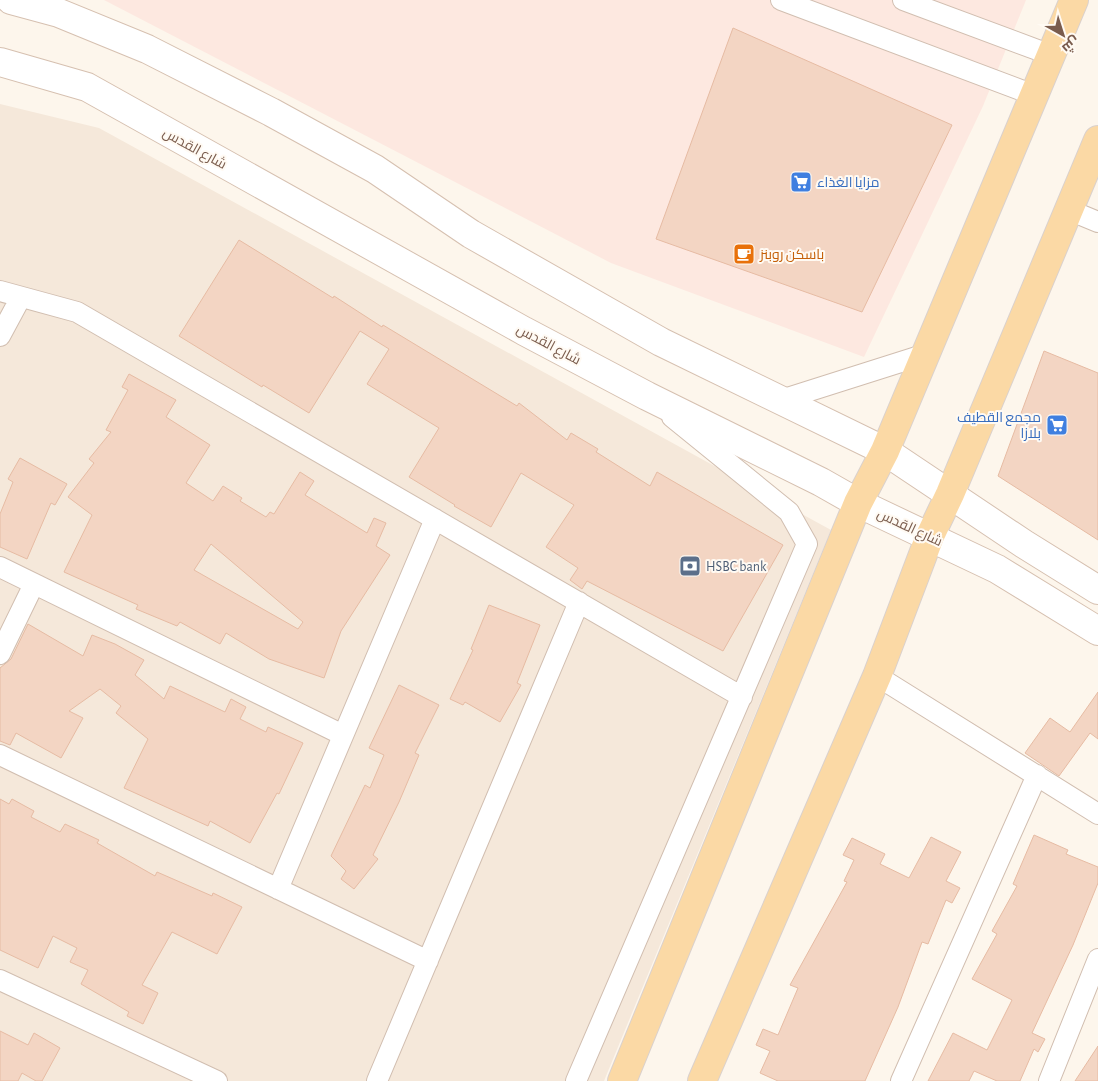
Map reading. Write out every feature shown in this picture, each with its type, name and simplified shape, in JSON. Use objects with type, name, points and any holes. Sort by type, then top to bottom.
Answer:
[{"type":"main road","points":[[11,0],[59,13],[147,49],[270,112],[375,169],[471,234],[644,332],[885,451],[1024,544],[1098,590]]},
{"type":"main road","points":[[622,1081],[858,503],[885,451],[1074,0]]},
{"type":"main road","name":"شارع القدس","points":[[0,62],[87,87],[524,331],[647,396],[821,482],[858,503],[997,569],[1098,631]]},
{"type":"main road","points":[[702,1081],[877,676],[930,536],[950,494],[1098,140]]},
{"type":"street","points":[[781,0],[1034,95]]},
{"type":"street","points":[[903,0],[1051,55]]},
{"type":"street","points":[[1069,210],[1098,222]]},
{"type":"street","points":[[0,291],[77,312],[742,697]]},
{"type":"street","points":[[0,336],[21,297]]},
{"type":"street","points":[[781,400],[926,354]]},
{"type":"street","points":[[576,1081],[807,544],[789,512],[647,396]]},
{"type":"street","points":[[278,889],[435,519]]},
{"type":"street","points":[[0,567],[344,735]]},
{"type":"street","points":[[0,654],[34,584]]},
{"type":"street","points":[[377,1081],[579,602]]},
{"type":"street","points":[[877,676],[1098,814]]},
{"type":"street","points":[[0,755],[428,962]]},
{"type":"street","points":[[901,1081],[1036,775]]},
{"type":"street","points":[[1049,1081],[1098,959]]},
{"type":"street","points":[[0,980],[216,1081]]},
{"type":"shaded area","points":[[104,0],[1026,0],[983,106],[864,357],[611,263]]},
{"type":"shaded area","points":[[0,104],[99,128],[831,530],[604,1081],[0,1081]]},
{"type":"building","name":"مزايا الغذاء","points":[[733,28],[952,125],[862,312],[656,239]]},
{"type":"building","points":[[239,240],[333,298],[334,296],[382,327],[383,325],[517,406],[519,403],[567,440],[571,433],[598,449],[596,452],[650,486],[657,472],[783,545],[723,651],[587,581],[582,589],[570,580],[578,568],[546,547],[574,505],[521,473],[491,527],[409,477],[439,428],[367,384],[389,349],[360,331],[309,413],[263,385],[262,387],[179,336]]},
{"type":"building","name":"مجمع القطيف بلازا","points":[[1044,351],[1098,373],[1098,540],[998,476]]},
{"type":"building","points":[[129,374],[176,400],[166,417],[210,445],[186,483],[213,501],[223,486],[242,498],[240,501],[266,517],[270,512],[274,514],[300,472],[314,481],[305,495],[367,533],[374,518],[386,523],[376,546],[390,555],[341,631],[324,678],[269,659],[226,633],[220,644],[180,622],[177,626],[136,609],[138,605],[64,572],[92,515],[68,497],[94,463],[89,459],[111,432],[106,430],[128,390],[122,387]],"holes":[[[211,544],[303,622],[298,629],[194,570]]]},
{"type":"building","points":[[20,458],[67,484],[55,505],[51,503],[27,559],[0,547],[0,514],[13,482],[8,479]]},
{"type":"building","points":[[489,605],[540,625],[517,683],[521,685],[500,722],[465,702],[463,705],[450,699],[473,650],[471,649]]},
{"type":"building","points":[[28,624],[83,656],[92,635],[115,644],[144,660],[135,675],[164,699],[170,686],[225,712],[231,699],[246,707],[240,719],[266,732],[268,727],[303,743],[279,794],[277,793],[250,843],[210,821],[208,826],[124,788],[148,739],[116,713],[121,706],[100,689],[69,711],[83,718],[61,758],[16,733],[10,745],[0,741],[0,668],[11,659]]},
{"type":"building","points":[[399,685],[439,705],[415,753],[419,755],[373,855],[378,859],[354,889],[341,879],[346,871],[331,856],[365,785],[370,788],[384,755],[369,748]]},
{"type":"building","points":[[1098,692],[1098,739],[1090,733],[1059,776],[1025,753],[1050,718],[1070,732]]},
{"type":"building","points":[[0,799],[9,804],[12,799],[34,811],[31,817],[60,832],[65,824],[99,840],[97,843],[155,876],[157,872],[212,896],[213,893],[242,907],[217,954],[172,932],[142,985],[158,993],[143,1024],[127,1016],[129,1012],[81,984],[88,970],[70,962],[77,948],[53,936],[38,968],[0,950]]},
{"type":"building","points":[[1034,835],[1068,850],[1066,854],[1098,867],[1098,883],[1073,945],[1032,1033],[1045,1039],[1038,1052],[1034,1049],[1020,1081],[997,1081],[974,1071],[969,1081],[928,1081],[953,1033],[987,1050],[1012,1000],[972,979],[997,934],[992,931],[1017,886],[1013,884]]},
{"type":"building","points":[[931,837],[961,852],[946,881],[960,888],[952,903],[946,900],[928,944],[922,942],[898,1007],[865,1081],[778,1081],[760,1073],[770,1051],[756,1045],[763,1029],[778,1035],[798,988],[790,985],[847,882],[844,881],[854,860],[843,855],[852,838],[885,854],[880,864],[909,878]]},
{"type":"building","points":[[0,1031],[28,1045],[34,1033],[60,1048],[42,1081],[36,1081],[22,1073],[18,1081],[0,1081]]},
{"type":"building","points":[[1098,1046],[1098,1081],[1075,1081]]},
{"type":"place","name":"مزايا الغذاء","points":[[801,182]]},
{"type":"place","name":"باسكن روبنز","points":[[744,254]]},
{"type":"place","name":"مجمع القطيف بلازا","points":[[1057,425]]},
{"type":"place","name":"HSBC bank","points":[[690,566]]}]
